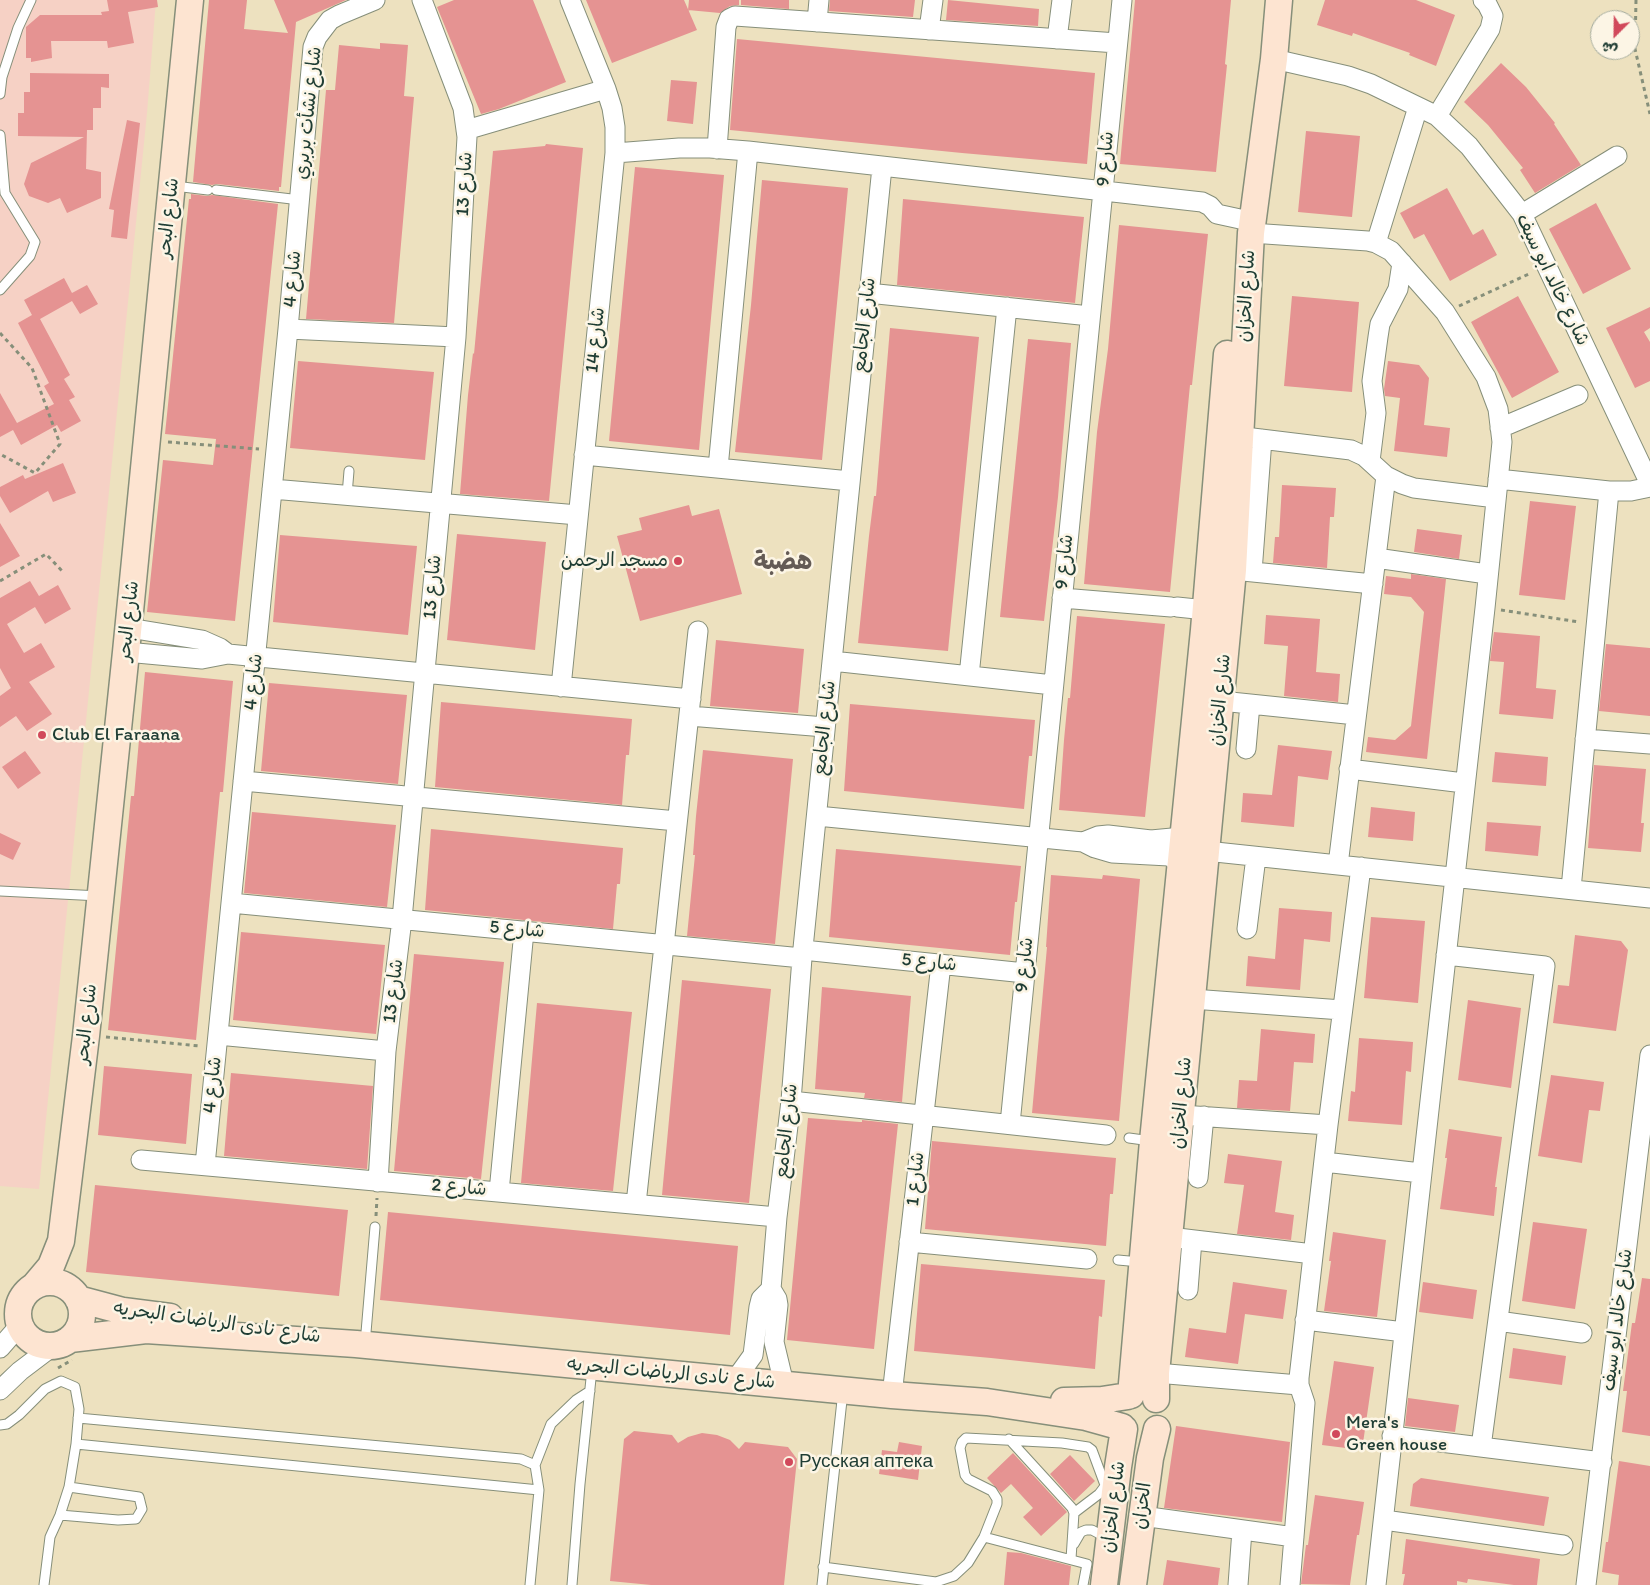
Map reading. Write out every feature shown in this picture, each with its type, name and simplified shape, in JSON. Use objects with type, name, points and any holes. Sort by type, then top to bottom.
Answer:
[{"type":"main road","name":"شارع البحر","points":[[75,1295],[66,1278],[61,1241],[86,1036],[190,0]]},
{"type":"main road","name":"شارع الخزان","points":[[1138,1397],[1156,1373],[1180,1239],[1192,1116],[1192,998],[1221,701],[1242,571],[1240,436],[1245,226],[1262,0]]},
{"type":"main road","name":"شارع الخزان","points":[[1245,226],[1274,59],[1279,0]]},
{"type":"main road","name":"شارع الخزان","points":[[1138,1397],[1130,1261],[1141,1140],[1180,868],[1206,610],[1240,436]]},
{"type":"main road","name":"شارع البحر","points":[[33,1286],[51,1266],[61,1241]]},
{"type":"main road","points":[[0,1296],[14,1294],[33,1286],[43,1282],[59,1283],[75,1295],[81,1307],[82,1316],[80,1325],[64,1353],[29,1339],[13,1321],[24,1294],[33,1286]]},
{"type":"main road","name":"شارع نادى الرياضات البحريه","points":[[75,1295],[102,1306],[132,1312],[220,1322],[591,1379],[735,1380],[987,1402],[1086,1416],[1123,1428]]},
{"type":"main road","name":"شارع نادى الرياضات البحريه","points":[[64,1353],[146,1330],[361,1345]]},
{"type":"main road","name":"شارع نادى الرياضات البحريه","points":[[987,1402],[1088,1401],[1138,1397]]},
{"type":"main road","points":[[1138,1397],[1162,1411],[1157,1428],[1150,1434],[1143,1436],[1135,1436],[1123,1428],[1118,1414],[1123,1401],[1138,1397]]},
{"type":"main road","name":"شارع الخزان","points":[[1104,1585],[1109,1541],[1112,1476],[1123,1428]]},
{"type":"main road","name":"الخزان","points":[[1133,1585],[1150,1458],[1157,1428]]},
{"type":"street","name":"شارع نشأت بربري","points":[[300,200],[315,42],[330,20],[375,0]]},
{"type":"street","name":"شارع 13","points":[[378,1182],[386,1051],[402,919],[456,338],[464,192],[466,130],[463,108],[422,0]]},
{"type":"street","name":"شارع 14","points":[[561,687],[615,153],[616,127],[606,89],[570,0]]},
{"type":"street","points":[[817,22],[819,0]]},
{"type":"street","points":[[929,30],[933,0]]},
{"type":"street","points":[[1057,39],[1062,0]]},
{"type":"street","name":"شارع 9","points":[[1010,1124],[1122,0]]},
{"type":"street","points":[[1437,116],[1490,29],[1493,16],[1483,0]]},
{"type":"street","points":[[717,149],[726,27],[729,19],[735,16],[1117,43]]},
{"type":"street","name":"شارع خالد ابو سيف","points":[[1274,59],[1348,76],[1371,84],[1437,116],[1469,146],[1522,214],[1650,486]]},
{"type":"street","points":[[466,130],[606,89]]},
{"type":"street","points":[[1376,243],[1418,107]]},
{"type":"street","points":[[615,153],[679,148],[748,151],[1202,202],[1210,206],[1217,214],[1245,226],[1376,243],[1391,251],[1445,312],[1486,377],[1498,409],[1502,442],[1376,1585]]},
{"type":"street","points":[[718,468],[748,151]]},
{"type":"street","points":[[1522,214],[1617,156]]},
{"type":"street","name":"شارع الجامع","points":[[784,1384],[774,1342],[778,1305],[771,1289],[777,1217],[791,1101],[816,816],[882,166]]},
{"type":"street","name":"شارع 4","points":[[205,1165],[300,200]]},
{"type":"street","points":[[1370,461],[1376,413],[1372,381],[1380,324],[1398,289],[1402,263]]},
{"type":"street","points":[[868,293],[1090,316]]},
{"type":"street","points":[[969,676],[1007,307]]},
{"type":"street","points":[[288,329],[456,338]]},
{"type":"street","points":[[1500,428],[1578,395]]},
{"type":"street","points":[[1240,436],[1351,450],[1370,461],[1386,476],[1414,488],[1630,491],[1650,486]]},
{"type":"street","points":[[584,455],[850,481]]},
{"type":"street","points":[[1338,865],[1386,476]]},
{"type":"street","points":[[272,490],[578,515]]},
{"type":"street","points":[[1571,889],[1610,491]]},
{"type":"street","points":[[1376,558],[1487,574]]},
{"type":"street","points":[[1242,571],[1373,584]]},
{"type":"street","points":[[1062,598],[1206,610]]},
{"type":"street","points":[[636,1204],[698,631]]},
{"type":"street","points":[[127,640],[194,659],[228,654],[256,656],[561,687],[825,727]]},
{"type":"street","points":[[832,661],[1053,685]]},
{"type":"street","points":[[1221,701],[1356,715]]},
{"type":"street","points":[[1246,749],[1250,704]]},
{"type":"street","points":[[1585,739],[1650,744]]},
{"type":"street","points":[[1349,769],[1464,783]]},
{"type":"street","points":[[243,781],[677,821]]},
{"type":"street","points":[[816,816],[1083,842],[1112,853],[1169,856],[1180,868]]},
{"type":"street","points":[[1083,842],[1098,836],[1108,835],[1151,840],[1183,837]]},
{"type":"street","points":[[1206,851],[1650,898]]},
{"type":"street","points":[[1247,929],[1256,857]]},
{"type":"street","points":[[1290,1585],[1305,1403],[1299,1385],[1305,1320],[1361,867]]},
{"type":"street","name":"شارع 5","points":[[231,903],[664,944],[941,964],[1025,973]]},
{"type":"street","points":[[499,1192],[524,931]]},
{"type":"street","points":[[1446,954],[1545,966],[1481,1447]]},
{"type":"street","name":"شارع 1","points":[[892,1395],[941,964]]},
{"type":"street","points":[[1192,998],[1342,1010]]},
{"type":"street","points":[[217,1041],[386,1051]]},
{"type":"street","name":"شارع خالد ابو سيف","points":[[1586,1585],[1650,1055]]},
{"type":"street","points":[[791,1101],[1106,1135]]},
{"type":"street","points":[[1198,1178],[1192,1116],[1328,1125]]},
{"type":"street","name":"شارع 2","points":[[141,1160],[777,1217]]},
{"type":"street","points":[[1324,1162],[1421,1173]]},
{"type":"street","points":[[1188,1290],[1180,1239],[1313,1254]]},
{"type":"street","points":[[909,1242],[1087,1259]]},
{"type":"street","name":"شارع الجامع","points":[[735,1380],[753,1355],[761,1299],[771,1289]]},
{"type":"street","points":[[1305,1320],[1404,1332]]},
{"type":"street","points":[[0,1348],[13,1321]]},
{"type":"street","points":[[1498,1321],[1582,1333]]},
{"type":"street","points":[[0,1390],[20,1371],[64,1353]]},
{"type":"street","points":[[1156,1373],[1299,1385]]},
{"type":"street","points":[[1392,1436],[1602,1462]]},
{"type":"street","points":[[1142,1516],[1294,1537]]},
{"type":"street","points":[[1384,1520],[1563,1546]]},
{"type":"street","points":[[1238,1585],[1242,1530]]},
{"type":"lane","points":[[0,94],[1,77],[18,28],[31,0]]},
{"type":"lane","points":[[0,135],[6,193],[35,242],[30,256],[0,290]]},
{"type":"lane","points":[[172,186],[300,200]]},
{"type":"lane","points":[[347,495],[349,470]]},
{"type":"lane","points":[[0,891],[100,896]]},
{"type":"lane","points":[[361,1345],[375,1227]]},
{"type":"lane","points":[[530,1585],[539,1490],[535,1465],[551,1424],[576,1400],[591,1379]]},
{"type":"lane","points":[[572,1585],[591,1379]]},
{"type":"lane","points":[[0,1425],[7,1424],[19,1415],[45,1389],[61,1381],[75,1388],[79,1409],[76,1444],[69,1486],[50,1538],[44,1585]]},
{"type":"lane","points":[[822,1585],[843,1390]]},
{"type":"lane","points":[[78,1418],[508,1457],[521,1459],[535,1465]]},
{"type":"lane","points":[[823,1567],[936,1582],[954,1576],[968,1563],[984,1537],[997,1500],[992,1491],[968,1479],[965,1475],[960,1448],[966,1438],[1088,1447],[1112,1476],[1099,1494],[1074,1513]]},
{"type":"lane","points":[[1009,1440],[1069,1503],[1074,1513],[1071,1559]]},
{"type":"lane","points":[[76,1444],[539,1490]]},
{"type":"lane","points":[[60,1515],[118,1520],[136,1519],[142,1509],[139,1497],[69,1486]]},
{"type":"lane","points":[[1072,1546],[1081,1532],[1086,1530],[1100,1533],[1109,1541]]},
{"type":"lane","points":[[984,1537],[1087,1564],[1083,1585]]},
{"type":"path","points":[[1636,0],[1635,49],[1650,114]]},
{"type":"path","points":[[1445,312],[1547,266]]},
{"type":"path","points":[[0,333],[32,368],[60,444],[35,473],[0,454]]},
{"type":"path","points":[[147,441],[276,451]]},
{"type":"path","points":[[0,581],[46,554],[64,573]]},
{"type":"path","points":[[1485,608],[1596,624]]},
{"type":"path","points":[[86,1036],[217,1041]]},
{"type":"path","points":[[375,1227],[378,1182]]},
{"type":"shaded area","name":"Club El Faraana","points":[[0,0],[156,0],[147,113],[39,1189],[0,1186]]},
{"type":"building","points":[[107,0],[157,0],[158,7],[128,12],[134,43],[108,48],[107,41],[51,41],[52,58],[31,62],[31,58],[26,58],[26,27],[40,15],[102,15],[101,12],[109,11]]},
{"type":"building","points":[[209,0],[247,0],[244,29],[288,33],[274,0],[346,0],[296,22],[281,187],[279,187],[279,191],[193,182]]},
{"type":"building","points":[[454,0],[533,0],[566,82],[499,109],[481,114],[437,7]]},
{"type":"building","points":[[586,0],[684,0],[697,30],[612,63]]},
{"type":"building","points":[[689,0],[739,0],[739,5],[730,6],[720,13],[688,10]]},
{"type":"building","points":[[741,0],[789,0],[789,9],[741,5]]},
{"type":"building","points":[[830,0],[915,0],[913,17],[829,11]]},
{"type":"building","points":[[948,0],[1039,9],[1038,26],[946,20]]},
{"type":"building","points":[[1135,0],[1231,0],[1225,64],[1227,65],[1216,172],[1120,164]]},
{"type":"building","points":[[1325,0],[1416,0],[1455,15],[1436,66],[1409,55],[1410,53],[1353,33],[1352,36],[1317,25]]},
{"type":"building","points":[[737,39],[1095,73],[1087,164],[730,130]]},
{"type":"building","points":[[380,43],[408,45],[404,96],[414,97],[394,323],[306,319],[326,90],[335,90],[339,45],[380,49]]},
{"type":"building","points":[[1501,63],[1526,87],[1555,123],[1581,165],[1535,193],[1520,170],[1523,168],[1488,125],[1464,102]]},
{"type":"building","points":[[30,73],[109,74],[109,88],[101,87],[101,108],[93,108],[93,130],[87,130],[86,169],[101,172],[101,198],[67,213],[60,198],[48,203],[29,196],[24,184],[31,163],[84,137],[18,136],[18,113],[24,113],[24,92],[30,92]]},
{"type":"building","points":[[671,80],[697,82],[693,124],[667,121]]},
{"type":"building","points":[[127,120],[140,123],[127,239],[111,237],[114,210],[109,209]]},
{"type":"building","points":[[1306,131],[1360,136],[1352,217],[1298,212]]},
{"type":"building","points":[[546,144],[583,148],[549,501],[460,494],[468,395],[474,354],[493,151],[545,146]]},
{"type":"building","points":[[635,167],[724,175],[699,450],[609,441]]},
{"type":"building","points":[[762,180],[848,188],[822,460],[735,452]]},
{"type":"building","points":[[1447,188],[1473,235],[1483,229],[1497,255],[1450,281],[1424,234],[1414,239],[1400,213]]},
{"type":"building","points":[[191,194],[278,204],[235,621],[147,612],[163,460],[213,465],[216,439],[165,434]]},
{"type":"building","points":[[903,199],[1084,217],[1075,303],[897,285]]},
{"type":"building","points":[[1596,203],[1631,269],[1583,294],[1549,229]]},
{"type":"building","points":[[1119,225],[1208,234],[1192,385],[1190,385],[1170,592],[1084,584],[1097,432],[1108,349]]},
{"type":"building","points":[[64,278],[72,293],[87,285],[98,304],[80,314],[72,301],[40,319],[70,375],[64,379],[75,397],[69,400],[81,421],[61,432],[57,425],[21,445],[13,430],[0,437],[0,393],[17,423],[54,404],[44,386],[49,383],[18,323],[32,315],[24,300]]},
{"type":"building","points":[[1292,296],[1359,302],[1352,392],[1284,386]]},
{"type":"building","points":[[1518,296],[1559,372],[1512,398],[1471,322]]},
{"type":"building","points":[[1650,307],[1650,328],[1644,332],[1650,342],[1650,381],[1635,388],[1606,328]]},
{"type":"building","points":[[890,328],[979,337],[948,651],[858,643],[869,536],[874,496],[876,496]]},
{"type":"building","points":[[1028,339],[1071,343],[1058,497],[1044,621],[1000,617]]},
{"type":"building","points":[[298,361],[434,372],[425,460],[290,448]]},
{"type":"building","points":[[1388,361],[1419,365],[1429,378],[1424,425],[1450,428],[1447,457],[1394,451],[1400,398],[1385,396],[1384,389]]},
{"type":"building","points":[[63,463],[76,493],[53,502],[48,491],[10,513],[0,496],[0,487],[23,475],[25,479]]},
{"type":"building","points":[[1282,485],[1336,488],[1334,517],[1330,517],[1327,568],[1273,563],[1275,537],[1279,537]]},
{"type":"building","points":[[1530,501],[1576,506],[1565,600],[1519,595]]},
{"type":"building","points":[[689,505],[692,516],[719,509],[742,594],[640,621],[617,536],[642,530],[639,518]]},
{"type":"building","points":[[0,523],[20,556],[0,567]]},
{"type":"building","points":[[1417,529],[1462,535],[1459,559],[1414,552]]},
{"type":"building","points":[[457,534],[546,542],[535,650],[447,640]]},
{"type":"building","points":[[280,535],[417,546],[408,635],[273,622]]},
{"type":"building","points":[[1411,574],[1446,579],[1427,759],[1366,752],[1368,737],[1395,740],[1411,726],[1424,612],[1411,597],[1384,594],[1386,576],[1411,579]]},
{"type":"building","points":[[30,581],[39,596],[58,585],[71,609],[45,624],[35,607],[7,624],[24,653],[41,643],[55,667],[29,682],[52,714],[27,731],[16,716],[0,727],[0,696],[11,688],[0,668],[0,598]]},
{"type":"building","points":[[1266,615],[1320,619],[1316,672],[1340,674],[1338,702],[1284,696],[1288,646],[1264,644]]},
{"type":"building","points":[[1077,616],[1165,624],[1145,817],[1059,810]]},
{"type":"building","points":[[1494,632],[1540,636],[1536,688],[1556,690],[1553,719],[1499,714],[1504,662],[1490,661]]},
{"type":"building","points":[[716,640],[804,649],[798,713],[710,706]]},
{"type":"building","points":[[1606,644],[1650,648],[1650,716],[1599,711]]},
{"type":"building","points":[[145,672],[233,681],[223,792],[220,792],[196,1040],[108,1030],[131,796],[134,796]]},
{"type":"building","points":[[269,683],[407,695],[398,784],[261,771]]},
{"type":"building","points":[[441,702],[632,719],[629,755],[626,755],[622,805],[435,787]]},
{"type":"building","points":[[850,704],[1035,720],[1032,756],[1029,756],[1024,809],[844,791]]},
{"type":"building","points":[[1278,745],[1332,751],[1328,780],[1298,776],[1294,827],[1241,822],[1243,793],[1272,795]]},
{"type":"building","points":[[703,750],[793,759],[775,944],[687,936]]},
{"type":"building","points":[[25,751],[41,773],[18,789],[2,767]]},
{"type":"building","points":[[1495,752],[1548,757],[1546,786],[1492,782]]},
{"type":"building","points":[[1594,765],[1646,769],[1641,823],[1644,823],[1641,852],[1588,848]]},
{"type":"building","points":[[1371,807],[1415,812],[1413,841],[1368,837]]},
{"type":"building","points":[[252,812],[396,825],[387,907],[244,893]]},
{"type":"building","points":[[1487,822],[1541,826],[1538,856],[1485,851]]},
{"type":"building","points":[[431,829],[623,848],[620,884],[617,884],[613,929],[425,910]]},
{"type":"building","points":[[0,833],[21,843],[13,860],[0,854]]},
{"type":"building","points":[[836,849],[1021,866],[1017,902],[1015,902],[1010,955],[829,937]]},
{"type":"building","points":[[1051,875],[1102,879],[1103,875],[1140,879],[1119,1121],[1032,1113],[1047,947]]},
{"type":"building","points":[[1279,908],[1332,912],[1330,942],[1304,939],[1300,990],[1246,986],[1248,956],[1275,959]]},
{"type":"building","points":[[1371,917],[1425,921],[1418,1003],[1364,998]]},
{"type":"building","points":[[241,932],[385,945],[376,1034],[233,1020]]},
{"type":"building","points":[[1575,935],[1621,941],[1628,950],[1616,1031],[1553,1023],[1558,985],[1569,986]]},
{"type":"building","points":[[414,954],[504,962],[481,1179],[394,1171]]},
{"type":"building","points":[[682,980],[771,989],[749,1203],[662,1195]]},
{"type":"building","points":[[822,987],[911,996],[902,1102],[864,1098],[865,1093],[815,1089]]},
{"type":"building","points":[[1468,1000],[1521,1008],[1511,1088],[1458,1080]]},
{"type":"building","points":[[537,1003],[632,1012],[613,1191],[521,1183]]},
{"type":"building","points":[[1261,1029],[1315,1034],[1313,1063],[1294,1062],[1290,1111],[1237,1108],[1239,1080],[1257,1081]]},
{"type":"building","points":[[1359,1038],[1413,1042],[1411,1072],[1406,1071],[1402,1125],[1348,1121],[1351,1091],[1355,1092]]},
{"type":"building","points":[[104,1066],[192,1074],[186,1144],[98,1135]]},
{"type":"building","points":[[231,1073],[373,1086],[367,1169],[224,1156]]},
{"type":"building","points":[[1551,1075],[1604,1082],[1600,1111],[1589,1110],[1582,1163],[1538,1156]]},
{"type":"building","points":[[808,1118],[860,1122],[862,1120],[898,1124],[874,1349],[787,1340]]},
{"type":"building","points":[[1449,1129],[1502,1137],[1495,1187],[1497,1187],[1494,1216],[1440,1209]]},
{"type":"building","points":[[932,1141],[1116,1158],[1113,1194],[1110,1194],[1106,1246],[925,1229]]},
{"type":"building","points":[[1228,1154],[1282,1161],[1275,1212],[1294,1215],[1291,1240],[1237,1234],[1244,1185],[1224,1183]]},
{"type":"building","points":[[95,1185],[348,1210],[339,1296],[86,1272]]},
{"type":"building","points":[[388,1212],[738,1246],[730,1335],[380,1300]]},
{"type":"building","points":[[1533,1222],[1587,1229],[1575,1309],[1522,1301]]},
{"type":"building","points":[[1333,1232],[1386,1240],[1377,1317],[1324,1311]]},
{"type":"building","points":[[921,1264],[1105,1280],[1102,1317],[1099,1316],[1095,1369],[914,1351]]},
{"type":"building","points":[[1642,1278],[1650,1279],[1650,1436],[1622,1432],[1627,1391],[1623,1391],[1632,1323],[1635,1323]]},
{"type":"building","points":[[1233,1282],[1287,1290],[1283,1319],[1245,1314],[1238,1364],[1185,1357],[1189,1328],[1226,1333]]},
{"type":"building","points":[[1423,1282],[1477,1290],[1473,1319],[1419,1312]]},
{"type":"building","points":[[1513,1348],[1566,1356],[1562,1385],[1509,1378]]},
{"type":"building","points":[[1334,1361],[1374,1367],[1362,1450],[1322,1445]]},
{"type":"building","points":[[1408,1398],[1459,1405],[1455,1432],[1405,1426]]},
{"type":"building","points":[[1176,1426],[1290,1442],[1282,1522],[1164,1508]]},
{"type":"building","points":[[634,1431],[672,1435],[678,1443],[688,1437],[702,1433],[717,1435],[730,1440],[739,1449],[745,1442],[788,1447],[797,1459],[784,1585],[651,1585],[610,1581],[624,1439]]},
{"type":"building","points":[[899,1442],[922,1446],[918,1480],[879,1474],[882,1450],[897,1452]]},
{"type":"building","points":[[1013,1453],[1067,1512],[1041,1536],[1023,1517],[1033,1508],[1011,1484],[1001,1493],[987,1478]]},
{"type":"building","points":[[1070,1455],[1095,1481],[1074,1501],[1050,1474]]},
{"type":"building","points":[[1619,1461],[1650,1466],[1650,1585],[1618,1585],[1619,1575],[1602,1572]]},
{"type":"building","points":[[1421,1478],[1549,1497],[1544,1526],[1410,1506],[1413,1484]]},
{"type":"building","points":[[1315,1495],[1364,1502],[1350,1585],[1301,1584]]},
{"type":"building","points":[[1406,1539],[1540,1559],[1537,1585],[1514,1585],[1468,1579],[1467,1583],[1457,1581],[1457,1585],[1403,1585],[1405,1574],[1402,1574]]},
{"type":"building","points":[[1007,1552],[1021,1553],[1071,1566],[1069,1585],[1004,1585]]},
{"type":"building","points":[[1167,1560],[1220,1568],[1218,1585],[1163,1585]]},
{"type":"place","name":"مسجد الرحمن","points":[[678,561]]},
{"type":"place","name":"Club El Faraana","points":[[42,735]]},
{"type":"place","name":"Mera's Green house","points":[[1336,1434]]},
{"type":"place","name":"Русская аптека","points":[[789,1462]]},
{"type":"district","name":"هضبة","points":[[783,563]]}]
